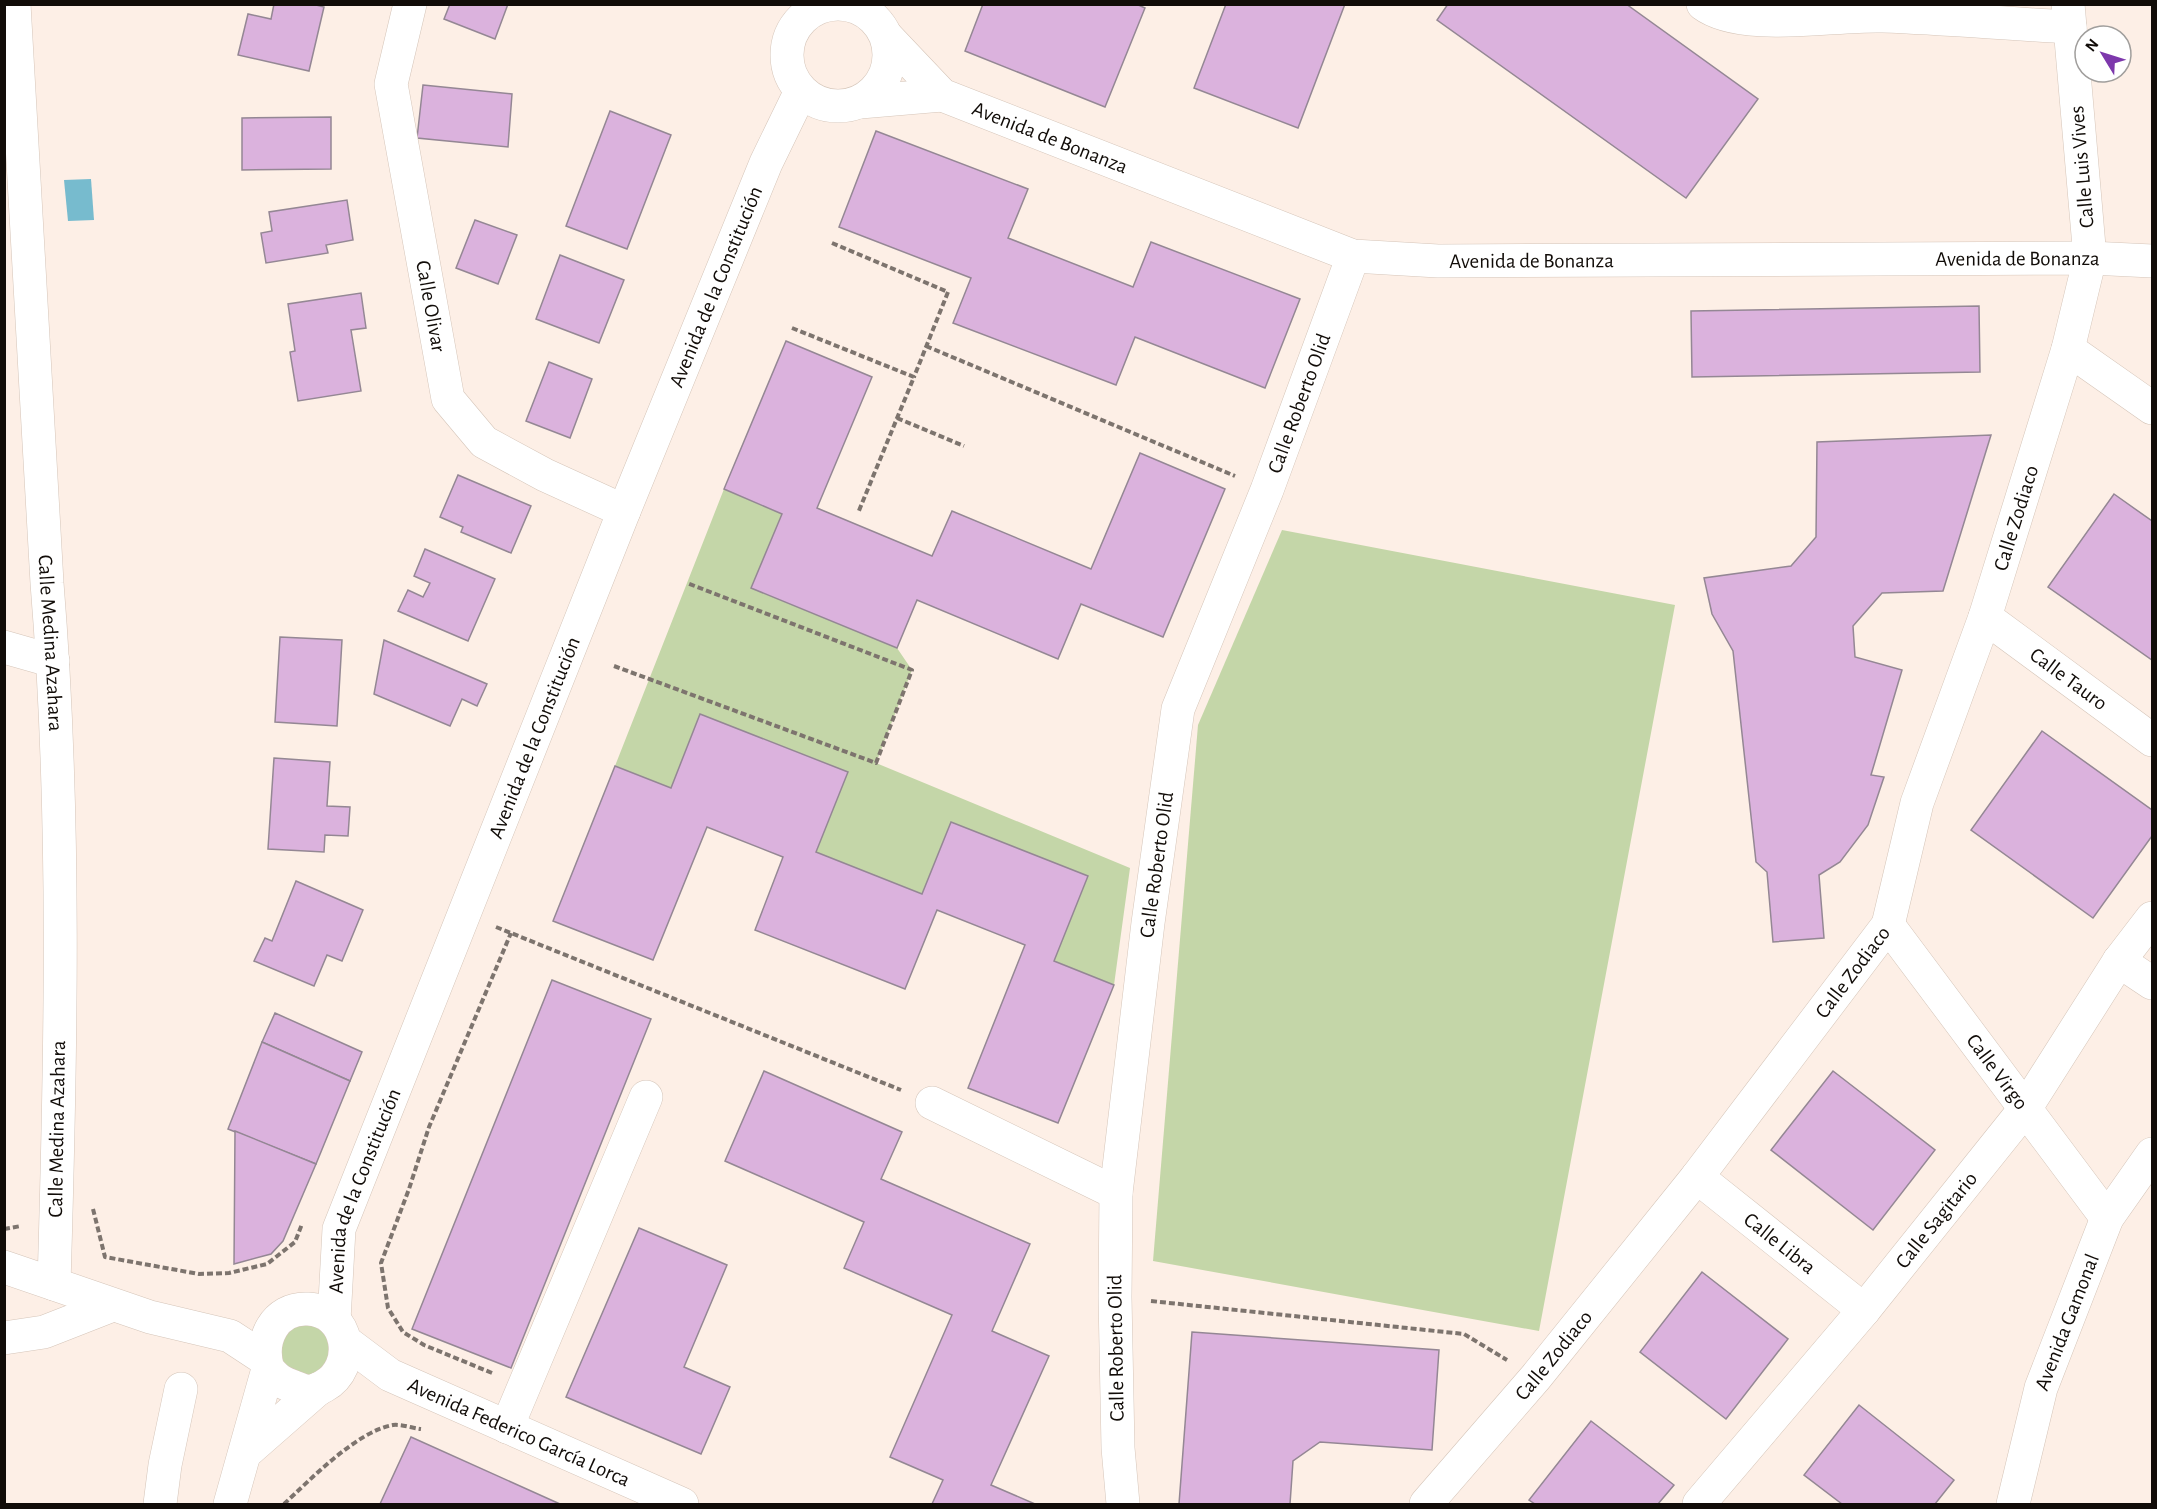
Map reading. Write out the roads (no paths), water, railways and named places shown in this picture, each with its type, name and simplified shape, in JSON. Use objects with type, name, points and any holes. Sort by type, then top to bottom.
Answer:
[{"type":"street","name":"Calle Medina Azahara","points":[[14,4],[53,661],[60,876],[54,1284]]},
{"type":"street","name":"Calle Olivar","points":[[410,4],[391,84],[448,399],[484,442],[545,475],[624,512]]},
{"type":"street","points":[[1703,4],[1710,10],[1749,20],[1873,10],[2069,16]]},
{"type":"street","points":[[827,5],[853,6],[875,18],[890,54],[887,72],[875,91],[847,104],[815,101],[801,91],[791,75],[787,58],[789,40],[798,24],[810,12],[827,5]]},
{"type":"street","name":"Calle Luis Vives","points":[[2069,16],[2090,258]]},
{"type":"street","name":"Avenida de Bonanza","points":[[875,18],[942,95]]},
{"type":"street","name":"Avenida de la Constitución","points":[[329,1324],[339,1229],[624,512],[766,163],[801,91]]},
{"type":"street","name":"Avenida de Bonanza","points":[[847,104],[942,95],[1353,256],[1438,261],[2090,258],[2152,261]]},
{"type":"street","name":"Avenida de la Constitución","points":[[766,163],[847,104]]},
{"type":"street","name":"Calle Roberto Olid","points":[[1123,1504],[1118,1448],[1114,1297],[1116,1194],[1148,923],[1178,709],[1267,490],[1353,256]]},
{"type":"street","name":"Calle Zodiaco","points":[[1425,1504],[1536,1377],[1697,1177],[1888,925],[1917,803],[1985,617],[2068,349],[2090,258]]},
{"type":"street","points":[[2068,349],[2152,408]]},
{"type":"street","name":"Calle Tauro","points":[[1985,617],[2152,740]]},
{"type":"street","points":[[4,647],[53,661]]},
{"type":"street","name":"Calle Sagitario","points":[[1699,1504],[1864,1310],[2025,1109],[2119,961],[2152,918]]},
{"type":"street","name":"Calle Virgo","points":[[1888,925],[2107,1218]]},
{"type":"street","points":[[2119,961],[2152,983]]},
{"type":"street","points":[[507,1427],[646,1097]]},
{"type":"street","points":[[932,1102],[1116,1194]]},
{"type":"street","name":"Avenida Gamonal","points":[[2013,1504],[2041,1388],[2107,1218],[2152,1154]]},
{"type":"street","name":"Calle Libra","points":[[1697,1177],[1864,1310]]},
{"type":"street","points":[[4,1267],[150,1317],[230,1336],[267,1364]]},
{"type":"street","points":[[4,1338],[44,1332],[113,1305]]},
{"type":"street","points":[[230,1336],[277,1320],[295,1310],[329,1324],[390,1375]]},
{"type":"street","points":[[277,1320],[268,1331],[264,1345],[267,1364],[277,1381],[308,1392],[328,1382],[390,1375]]},
{"type":"street","points":[[245,1453],[328,1382],[344,1363],[329,1324]]},
{"type":"street","points":[[230,1504],[267,1364]]},
{"type":"street","name":"Avenida Federico García Lorca","points":[[390,1375],[682,1504]]},
{"type":"street","points":[[160,1504],[165,1465],[181,1389]]},
{"type":"water","points":[[91,179],[94,220],[68,221],[64,180]]}]
